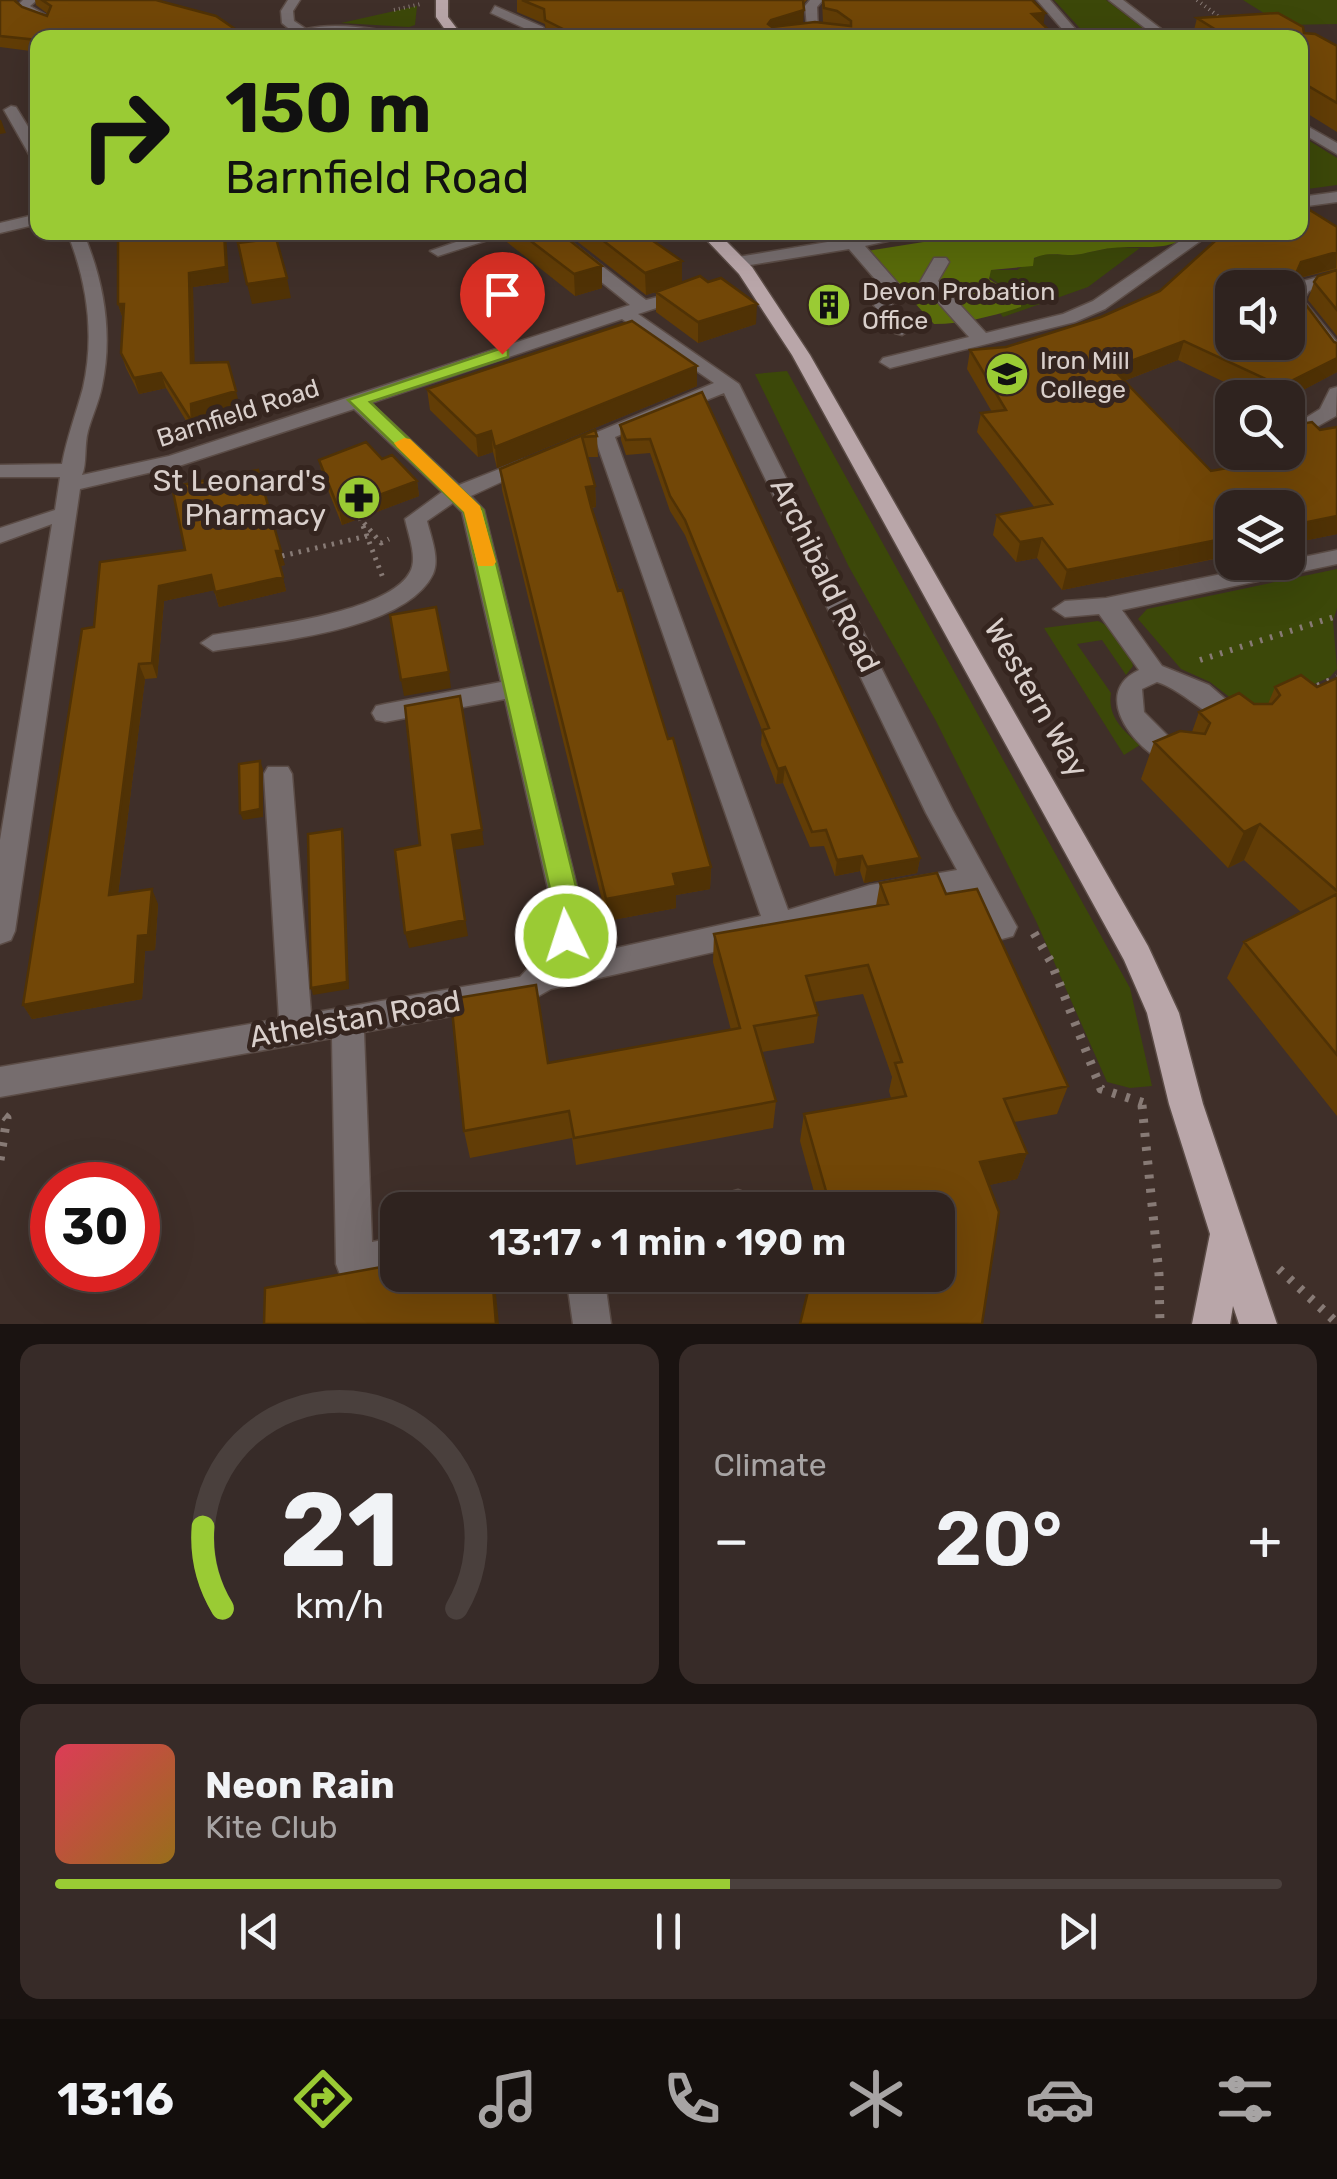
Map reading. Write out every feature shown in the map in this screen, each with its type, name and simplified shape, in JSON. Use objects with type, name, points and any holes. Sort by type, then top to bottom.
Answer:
[{"type":"main road","points":[[442,0],[442,17],[452,30]]},
{"type":"main road","name":"Western Way","points":[[715,240],[738,262],[801,355],[1107,896],[1163,1013],[1226,1237],[1258,1324]]},
{"type":"main road","name":"Western Way","points":[[1211,1324],[1226,1237]]},
{"type":"street","points":[[31,0],[24,6],[26,9],[48,20]]},
{"type":"street","points":[[290,30],[287,10],[294,0]]},
{"type":"street","points":[[814,29],[811,6],[817,0]]},
{"type":"street","points":[[1042,0],[1070,30]]},
{"type":"street","points":[[1115,0],[1155,30]]},
{"type":"street","points":[[521,3],[495,10],[539,30]]},
{"type":"street","points":[[323,30],[338,27],[358,30]]},
{"type":"street","points":[[810,30],[822,30]]},
{"type":"street","points":[[11,110],[30,142]]},
{"type":"street","points":[[1308,131],[1337,150]]},
{"type":"street","points":[[1308,201],[1337,197]]},
{"type":"street","points":[[0,228],[30,221]]},
{"type":"street","points":[[0,931],[74,477],[78,431],[95,366],[92,277],[77,240]]},
{"type":"street","points":[[438,251],[477,240]]},
{"type":"street","points":[[556,240],[635,310]]},
{"type":"street","points":[[738,262],[866,240]]},
{"type":"street","points":[[890,362],[1068,318],[1099,305],[1193,240]]},
{"type":"street","points":[[852,242],[892,287],[876,296],[902,330]]},
{"type":"street","points":[[940,262],[929,282],[982,340]]},
{"type":"street","points":[[1337,277],[1302,287],[1294,300],[1337,354]]},
{"type":"street","name":"Barnfield Road","points":[[0,471],[74,477],[175,460],[691,290]]},
{"type":"street","name":"Archibald Road","points":[[635,310],[729,384],[998,921]]},
{"type":"street","points":[[213,642],[348,616],[404,593],[422,575],[424,566],[416,519],[458,494],[729,384]]},
{"type":"street","points":[[1305,427],[1329,412],[1337,393]]},
{"type":"street","points":[[357,400],[473,510],[568,911],[566,936],[548,976]]},
{"type":"street","points":[[604,434],[779,925]]},
{"type":"street","points":[[0,536],[66,514]]},
{"type":"street","points":[[1065,609],[1106,606],[1337,557]]},
{"type":"street","points":[[1106,606],[1162,674],[1202,691],[1248,729]]},
{"type":"street","points":[[1162,674],[1131,684],[1126,691],[1127,706],[1132,718],[1179,760]]},
{"type":"street","points":[[385,712],[515,688]]},
{"type":"street","points":[[278,774],[296,1028]]},
{"type":"street","name":"Athelstan Road","points":[[0,1082],[528,988],[548,976],[779,925],[870,897],[975,879]]},
{"type":"street","points":[[348,1020],[354,1264],[380,1259]]},
{"type":"street","points":[[587,1292],[592,1324]]},
{"type":"path","points":[[1196,0],[1218,18],[1235,24]]},
{"type":"path","points":[[386,587],[360,518],[381,543],[389,540]]},
{"type":"path","points":[[282,556],[324,550],[367,536]]},
{"type":"path","points":[[1162,674],[1337,616]]},
{"type":"path","points":[[1304,692],[1337,677]]},
{"type":"path","points":[[998,921],[1031,928],[1051,962],[1102,1089],[1112,1089],[1142,1105],[1186,1104]]},
{"type":"path","points":[[1142,1105],[1160,1274],[1160,1324]]},
{"type":"path","points":[[0,1112],[7,1118],[0,1160]]},
{"type":"green space","points":[[1054,0],[1106,0],[1146,30],[1082,30]]},
{"type":"green space","points":[[1243,0],[1337,0],[1337,24],[1283,25]]},
{"type":"green space","points":[[417,6],[415,25],[409,27],[341,23]]},
{"type":"green space","points":[[1308,140],[1337,158],[1337,185],[1308,189]]},
{"type":"green space","points":[[936,240],[1183,240],[1163,246],[1043,255],[1034,258],[1033,266],[991,270],[989,279],[1021,300],[1021,307],[945,324],[934,324],[867,251]]},
{"type":"green space","points":[[1115,247],[1140,248],[1088,287],[1003,317],[1000,313],[1021,307],[1021,300],[988,276],[991,270],[1017,270],[1041,254],[1075,255]]},
{"type":"green space","points":[[787,371],[1130,988],[1152,1086],[1130,1088],[1107,1082],[1036,921],[936,721],[849,567],[755,374]]},
{"type":"green space","points":[[1337,569],[1333,621],[1337,669],[1330,677],[1250,713],[1210,682],[1181,669],[1138,619],[1147,609],[1285,580],[1305,580],[1305,576]]},
{"type":"green space","points":[[1098,621],[1121,639],[1133,666],[1126,675],[1102,640],[1077,644],[1111,693],[1110,702],[1118,723],[1140,745],[1124,755],[1044,628]]},
{"type":"building","points":[[0,0],[14,0],[47,16],[51,6],[42,0],[156,0],[216,16],[236,30],[30,30],[30,39],[0,36]]},
{"type":"building","points":[[522,0],[803,0],[804,10],[771,20],[768,24],[772,27],[815,22],[851,26],[851,21],[837,11],[824,8],[823,0],[1032,0],[1045,13],[1032,14],[1049,30],[565,30],[545,20],[544,9]]},
{"type":"building","points":[[1278,13],[1304,30],[1216,30],[1197,18]]},
{"type":"building","points":[[1308,33],[1337,46],[1337,103],[1308,86]]},
{"type":"building","points":[[1308,209],[1337,227],[1337,252],[1301,262],[1298,270],[1215,270],[1215,355],[1184,341],[1112,368],[1211,471],[1305,470],[1305,423],[1312,422],[1320,430],[1337,427],[1337,516],[1305,523],[1305,490],[1215,490],[1215,540],[1067,570],[1042,538],[1020,542],[997,515],[1052,504],[981,413],[1006,410],[970,350],[1006,347],[1101,317],[1160,291],[1216,240],[1308,240]]},
{"type":"building","points":[[118,240],[224,240],[226,267],[189,273],[191,363],[228,362],[236,391],[191,404],[192,422],[161,373],[134,378],[121,353],[124,304],[118,304]]},
{"type":"building","points":[[277,240],[287,278],[247,284],[238,243]]},
{"type":"building","points":[[529,240],[569,240],[602,266],[574,274]]},
{"type":"building","points":[[602,240],[652,240],[682,261],[645,273]]},
{"type":"building","points":[[1337,270],[1337,310],[1314,282],[1318,276]]},
{"type":"building","points":[[700,276],[708,282],[721,278],[757,304],[698,322],[656,292]]},
{"type":"building","points":[[1305,304],[1337,343],[1337,358],[1293,380],[1268,380],[1225,360],[1305,360]]},
{"type":"building","points":[[632,321],[697,366],[495,447],[491,431],[476,436],[427,389]]},
{"type":"building","points":[[702,392],[920,858],[867,867],[862,856],[837,860],[826,830],[812,832],[785,767],[778,769],[762,730],[769,728],[685,520],[670,496],[650,439],[626,440],[620,425]]},
{"type":"building","points":[[595,430],[597,436],[582,437],[595,486],[586,487],[592,510],[618,591],[622,590],[668,739],[673,738],[711,867],[673,874],[676,886],[606,899],[500,469]]},
{"type":"building","points":[[366,442],[382,459],[392,455],[417,481],[339,510],[319,460]]},
{"type":"building","points":[[258,470],[281,551],[276,551],[283,577],[215,592],[211,575],[159,586],[152,663],[139,664],[109,895],[152,889],[148,935],[138,936],[135,984],[23,1005],[82,629],[94,627],[100,562],[185,550],[172,487]]},
{"type":"building","points":[[436,607],[449,672],[401,680],[390,615]]},
{"type":"building","points":[[1301,675],[1317,687],[1337,678],[1337,891],[1260,824],[1244,832],[1154,742],[1180,731],[1205,734],[1210,723],[1199,712],[1239,693],[1254,704],[1272,704],[1280,695],[1275,687]]},
{"type":"building","points":[[460,696],[482,830],[452,835],[465,920],[405,933],[395,850],[420,845],[405,706]]},
{"type":"building","points":[[260,761],[260,809],[240,813],[239,764]]},
{"type":"building","points":[[342,829],[347,982],[311,988],[308,834]]},
{"type":"building","points":[[937,873],[946,894],[977,889],[1068,1086],[1004,1099],[1027,1153],[980,1162],[999,1212],[982,1324],[800,1324],[808,1292],[955,1292],[955,1192],[826,1192],[804,1114],[906,1096],[895,1063],[902,1062],[868,965],[806,976],[818,1015],[754,1026],[776,1101],[574,1138],[569,1111],[464,1131],[451,999],[536,985],[548,1063],[740,1028],[714,934],[888,904],[880,883]]},
{"type":"building","points":[[1337,894],[1337,1055],[1244,942]]},
{"type":"building","points":[[380,1267],[380,1292],[493,1292],[496,1324],[264,1324],[265,1288]]},
{"type":"slow traffic","points":[[404,443],[473,510],[485,562]]},
{"type":"place","name":"Devon Probation Office","points":[[829,305]]},
{"type":"place","name":"Iron Mill College","points":[[1007,374]]},
{"type":"place","name":"St Leonard's Pharmacy","points":[[359,498]]},
{"type":"route","points":[[502,354],[357,400],[473,510],[568,911],[566,936]]}]
